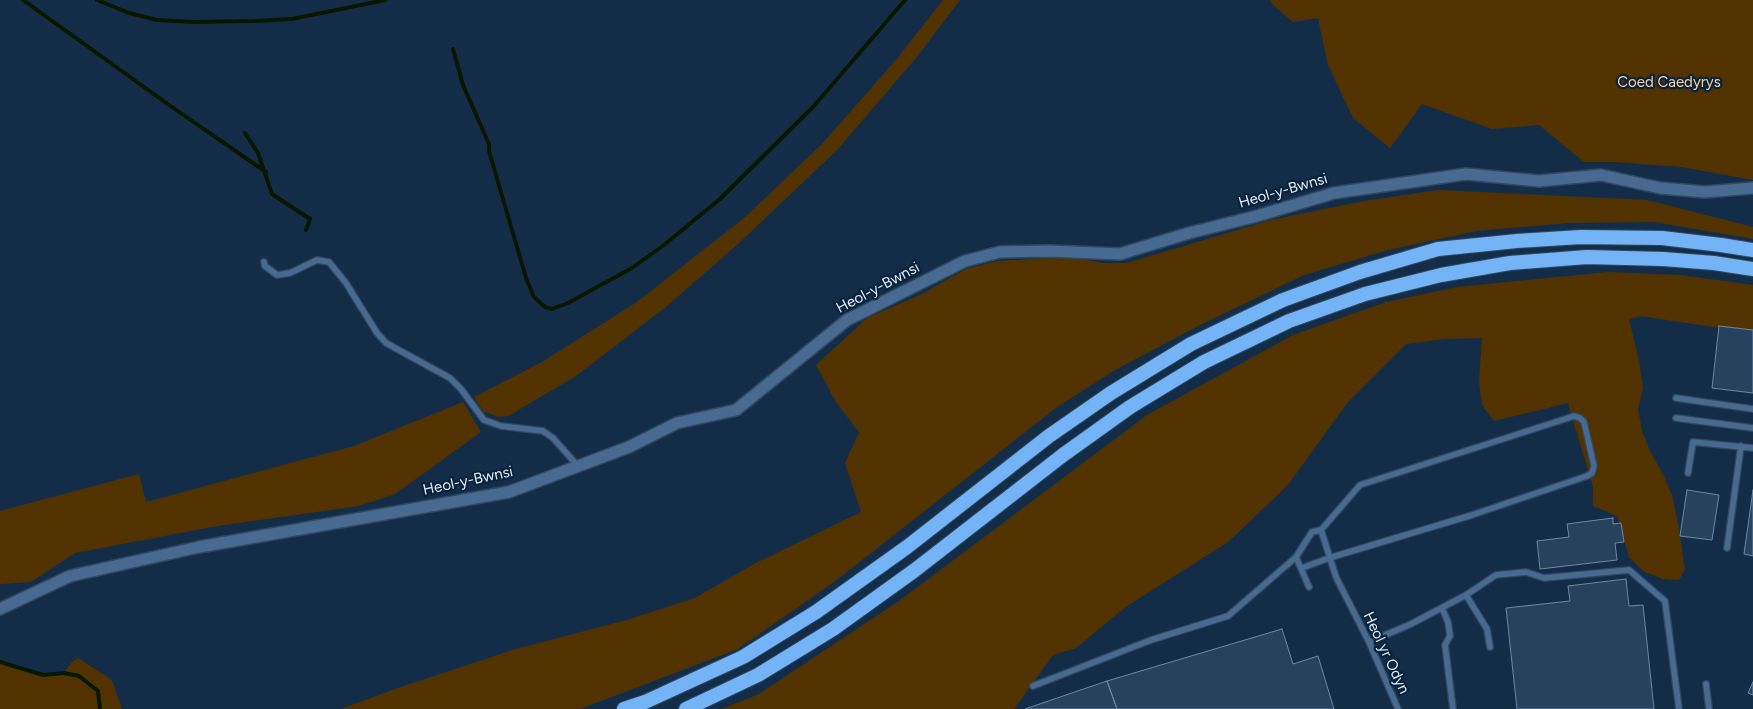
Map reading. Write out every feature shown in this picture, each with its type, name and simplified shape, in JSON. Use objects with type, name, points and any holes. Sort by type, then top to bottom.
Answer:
[{"type":"highway","points":[[624,709],[644,702],[743,657],[816,612],[908,547],[1049,436],[1111,393],[1191,344],[1283,300],[1360,272],[1438,249],[1581,237],[1662,238],[1753,250]]},
{"type":"highway","points":[[686,709],[758,675],[833,629],[915,570],[1063,455],[1130,407],[1204,362],[1289,321],[1364,294],[1441,275],[1510,263],[1587,257],[1663,259],[1714,263],[1753,269]]},
{"type":"street","name":"Heol-y-Bwnsi","points":[[0,609],[70,576],[199,547],[509,492],[629,447],[677,423],[736,410],[847,320],[965,261],[1000,252],[1120,254],[1334,193],[1466,174],[1539,181],[1601,175],[1660,188],[1704,192],[1753,188]]},
{"type":"lane","points":[[264,262],[265,266],[277,275],[290,273],[316,260],[329,262],[346,283],[377,333],[386,343],[450,378],[461,389],[484,420],[501,426],[543,432],[553,438],[578,466]]},
{"type":"lane","points":[[1676,398],[1753,409]]},
{"type":"lane","points":[[1033,686],[1152,640],[1228,616],[1296,557],[1312,532],[1321,530],[1360,485],[1574,416],[1584,422],[1594,466],[1592,473],[1587,476],[1302,568]]},
{"type":"lane","points":[[1676,418],[1753,428]]},
{"type":"lane","points":[[1688,473],[1693,442],[1753,448]]},
{"type":"lane","points":[[1727,548],[1741,446]]},
{"type":"lane","name":"Heol yr Odyn","points":[[1321,530],[1329,558],[1398,709]]},
{"type":"lane","points":[[1296,557],[1309,587]]},
{"type":"lane","points":[[1369,642],[1411,624],[1466,596],[1496,575],[1526,572],[1544,578],[1629,570],[1665,602],[1679,709]]},
{"type":"lane","points":[[1466,596],[1487,629],[1490,647]]},
{"type":"lane","points":[[1442,608],[1448,622],[1450,636],[1445,645],[1453,709]]},
{"type":"lane","points":[[1706,684],[1709,709]]},
{"type":"green space","points":[[943,0],[960,0],[916,58],[837,150],[738,244],[667,306],[576,376],[508,416],[498,417],[483,411],[474,397],[542,362],[637,302],[744,218],[822,144],[896,60]]},
{"type":"green space","name":"Coed Caedyrys","points":[[1270,0],[1753,0],[1753,180],[1682,167],[1584,162],[1539,125],[1492,129],[1422,104],[1390,148],[1353,118],[1328,65],[1318,18],[1293,22],[1272,4]]},
{"type":"green space","points":[[1439,190],[1647,200],[1753,227],[1753,239],[1655,222],[1568,223],[1476,231],[1388,250],[1304,275],[1198,326],[1115,370],[1057,407],[838,579],[738,649],[580,709],[341,709],[516,649],[627,620],[695,598],[754,564],[861,512],[845,463],[859,432],[836,402],[816,365],[867,318],[922,294],[966,269],[997,261],[1071,257],[1102,263],[1127,263],[1271,220],[1364,201]]},
{"type":"green space","points":[[1608,272],[1680,275],[1753,285],[1753,333],[1641,316],[1629,319],[1643,388],[1638,409],[1642,431],[1672,495],[1677,518],[1685,569],[1679,580],[1663,579],[1643,571],[1629,557],[1617,516],[1593,506],[1593,487],[1568,403],[1494,421],[1482,405],[1479,381],[1482,338],[1445,339],[1406,344],[1348,402],[1287,486],[1228,542],[1127,606],[1076,648],[1053,655],[1014,709],[722,709],[759,694],[899,601],[1147,415],[1293,335],[1386,302],[1458,287]]},
{"type":"green space","points":[[463,402],[481,432],[395,494],[359,506],[217,526],[75,553],[31,582],[0,584],[0,511],[139,474],[146,502],[354,446]]},
{"type":"green space","points":[[78,658],[112,680],[122,709],[0,709],[0,662],[43,675],[64,673],[71,663]]},
{"type":"building","points":[[1719,326],[1753,330],[1753,393],[1712,388]]},
{"type":"building","points":[[1687,490],[1719,495],[1712,540],[1680,536]]},
{"type":"building","points":[[1753,490],[1753,556],[1744,554]]},
{"type":"building","points":[[1613,518],[1613,524],[1621,523],[1624,542],[1615,543],[1617,560],[1540,569],[1537,541],[1569,537],[1567,524]]},
{"type":"building","points":[[1626,579],[1629,606],[1643,605],[1654,709],[1517,709],[1506,608],[1570,601],[1568,586]]},
{"type":"building","points":[[1282,629],[1293,664],[1318,656],[1334,709],[1117,709],[1107,681]]},
{"type":"building","points":[[1107,681],[1117,709],[1025,709]]},
{"type":"building","points":[[1753,682],[1753,695],[1748,693]]},
{"type":"waterway","points":[[23,0],[266,172]]},
{"type":"waterway","points":[[97,0],[129,13],[157,20],[193,22],[292,19],[385,0]]},
{"type":"waterway","points":[[453,49],[463,85],[489,144],[489,151],[526,278],[534,297],[545,307],[552,309],[568,303],[632,268],[664,245],[720,199],[813,107],[905,0]]},
{"type":"waterway","points":[[245,133],[258,153],[272,194],[310,219],[306,230]]},
{"type":"waterway","points":[[0,662],[43,675],[64,673],[79,676],[98,691],[100,709]]}]
